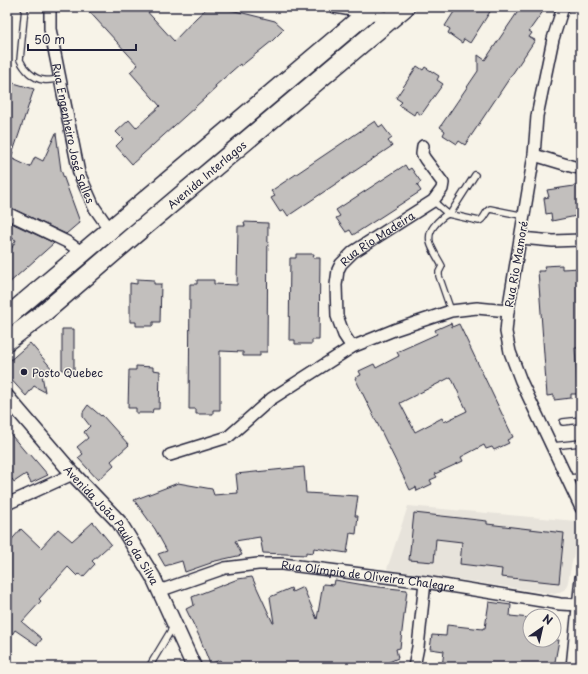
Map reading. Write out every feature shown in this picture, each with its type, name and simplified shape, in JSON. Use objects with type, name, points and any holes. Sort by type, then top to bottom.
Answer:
[{"type":"main road","name":"Avenida Interlagos","points":[[7,341],[40,316],[405,7]]},
{"type":"main road","name":"Avenida Interlagos","points":[[7,317],[371,10]]},
{"type":"street","name":"Rua Engenheiro José Salles","points":[[50,7],[50,29],[79,173],[94,207],[110,230]]},
{"type":"street","points":[[335,7],[371,10],[391,18]]},
{"type":"street","name":"Rua Rio Mamoré","points":[[562,7],[553,39],[537,116],[534,155],[508,311],[506,332],[510,352],[521,381],[581,508]]},
{"type":"street","name":"Rua Rio Madeira","points":[[352,347],[344,335],[337,316],[336,285],[338,270],[341,264],[353,252],[433,201],[442,189],[443,183],[424,159],[422,154],[423,146]]},
{"type":"street","points":[[534,155],[581,168]]},
{"type":"street","points":[[7,212],[67,242],[84,253]]},
{"type":"street","points":[[521,238],[553,241],[581,240]]},
{"type":"street","points":[[170,455],[228,437],[271,400],[352,347],[394,330],[451,311],[477,308],[508,311]]},
{"type":"street","name":"Avenida João Paulo da Silva","points":[[7,397],[73,474],[119,522],[153,577],[194,667]]},
{"type":"street","points":[[7,504],[73,474]]},
{"type":"street","name":"Rua Olímpio de Oliveira Chalegre","points":[[159,591],[225,568],[258,564],[282,564],[425,582],[560,604],[579,605]]},
{"type":"street","points":[[572,667],[581,578]]},
{"type":"street","points":[[414,667],[418,647],[425,582]]},
{"type":"lane","points":[[25,7],[20,60],[23,68],[43,80],[60,79]]},
{"type":"lane","points":[[451,311],[439,276],[442,266],[430,246],[430,233],[433,227],[447,215],[476,175]]},
{"type":"lane","points":[[433,201],[447,215],[479,221],[482,220],[490,209],[525,216]]},
{"type":"lane","points":[[563,422],[581,420]]},
{"type":"lane","points":[[551,446],[581,443]]},
{"type":"lane","points":[[567,478],[581,477]]},
{"type":"lane","points":[[149,667],[175,625]]},
{"type":"shaded area","points":[[408,506],[576,521],[580,525],[567,586],[564,590],[555,594],[387,569]]},
{"type":"building","points":[[85,7],[143,7],[174,41],[208,7],[219,7],[275,21],[284,29],[272,41],[241,66],[240,64],[215,86],[216,88],[132,164],[116,146],[123,139],[116,132],[129,120],[136,128],[160,106],[130,72],[138,65]]},
{"type":"building","points":[[457,7],[493,7],[470,43],[464,39],[462,43],[448,33],[450,29],[445,26]]},
{"type":"building","points":[[521,7],[546,7],[529,31],[532,33],[529,37],[535,40],[465,145],[459,141],[457,144],[443,135],[445,131],[440,127],[478,71],[478,55],[485,60]]},
{"type":"building","points":[[417,66],[423,70],[425,67],[439,76],[437,80],[443,84],[421,115],[416,111],[414,115],[399,105],[402,102],[396,98]]},
{"type":"building","points":[[7,81],[34,89],[11,158],[30,167],[35,157],[43,161],[56,133],[61,170],[80,222],[66,234],[7,206]]},
{"type":"building","points":[[375,121],[379,127],[382,125],[392,138],[388,141],[392,146],[288,216],[284,210],[280,212],[271,198],[275,196],[271,191]]},
{"type":"building","points":[[405,165],[408,170],[411,168],[421,182],[417,185],[421,191],[353,235],[350,230],[346,232],[336,218],[340,216],[336,210]]},
{"type":"building","points":[[581,185],[581,215],[552,221],[551,213],[546,214],[544,198],[549,197],[547,190]]},
{"type":"building","points":[[7,221],[54,243],[7,285],[7,257],[16,240],[7,236]]},
{"type":"building","points":[[244,222],[268,223],[267,352],[260,352],[260,356],[243,356],[243,352],[220,351],[220,410],[213,410],[213,414],[196,414],[196,409],[189,409],[190,284],[197,284],[197,280],[214,280],[214,284],[237,285],[238,226],[245,226]]},
{"type":"building","points":[[296,254],[314,254],[313,258],[320,258],[319,340],[312,340],[312,344],[295,344],[295,340],[289,340],[290,258],[296,258]]},
{"type":"building","points":[[562,265],[562,269],[581,268],[581,348],[575,348],[578,394],[571,394],[571,398],[554,400],[554,395],[547,396],[538,271],[545,271],[544,266]]},
{"type":"building","points":[[137,279],[154,280],[154,284],[161,284],[160,322],[153,322],[153,326],[136,326],[136,322],[130,322],[130,283],[137,284]]},
{"type":"building","points":[[451,323],[452,327],[459,324],[513,437],[507,440],[509,443],[494,450],[492,447],[486,449],[484,445],[461,457],[463,461],[435,474],[437,477],[430,480],[432,484],[417,491],[416,487],[410,490],[355,378],[361,375],[359,371],[374,364],[376,368],[399,356],[397,352],[437,334],[435,330]],"holes":[[[451,377],[467,411],[444,422],[442,418],[415,432],[400,403]]]},
{"type":"building","points":[[62,329],[74,329],[74,370],[62,370]]},
{"type":"building","name":"Posto Quebec","points":[[30,343],[53,370],[41,369],[45,392],[34,386],[26,396],[7,375],[7,363]]},
{"type":"building","points":[[136,366],[153,367],[153,370],[160,371],[159,409],[153,409],[152,413],[136,413],[136,408],[128,408],[129,370],[136,370]]},
{"type":"building","points":[[88,405],[101,416],[102,415],[129,445],[111,461],[114,465],[98,480],[78,458],[83,454],[77,447],[88,438],[84,432],[90,426],[83,417],[83,412]]},
{"type":"building","points":[[7,430],[28,455],[30,454],[48,475],[31,483],[26,474],[14,482],[12,479],[7,482]]},
{"type":"building","points":[[304,467],[306,493],[358,496],[355,516],[358,516],[356,534],[350,533],[347,553],[314,548],[313,553],[306,552],[306,555],[263,553],[260,537],[235,541],[242,555],[211,562],[185,572],[182,561],[165,566],[158,554],[167,551],[155,529],[134,500],[178,483],[212,489],[214,495],[238,493],[236,474]]},
{"type":"building","points":[[414,513],[487,521],[487,524],[564,533],[559,583],[501,577],[502,569],[460,564],[462,542],[436,539],[434,562],[409,560]]},
{"type":"building","points":[[93,522],[111,544],[92,561],[95,564],[83,577],[79,574],[77,576],[68,567],[39,599],[41,601],[22,622],[42,639],[37,645],[15,630],[7,642],[7,545],[21,529],[41,548],[58,529],[72,541]]},
{"type":"building","points":[[252,577],[273,623],[270,597],[291,588],[292,592],[303,587],[317,619],[323,584],[334,585],[335,580],[407,590],[400,648],[396,649],[398,658],[378,667],[223,667],[220,660],[210,664],[186,609],[194,605],[192,597],[238,579]]},
{"type":"building","points":[[489,602],[511,605],[510,616],[522,617],[522,648],[558,648],[554,667],[546,665],[545,667],[442,667],[444,651],[430,649],[432,635],[446,636],[447,625],[485,628]]},
{"type":"place","name":"Posto Quebec","points":[[24,372]]}]
